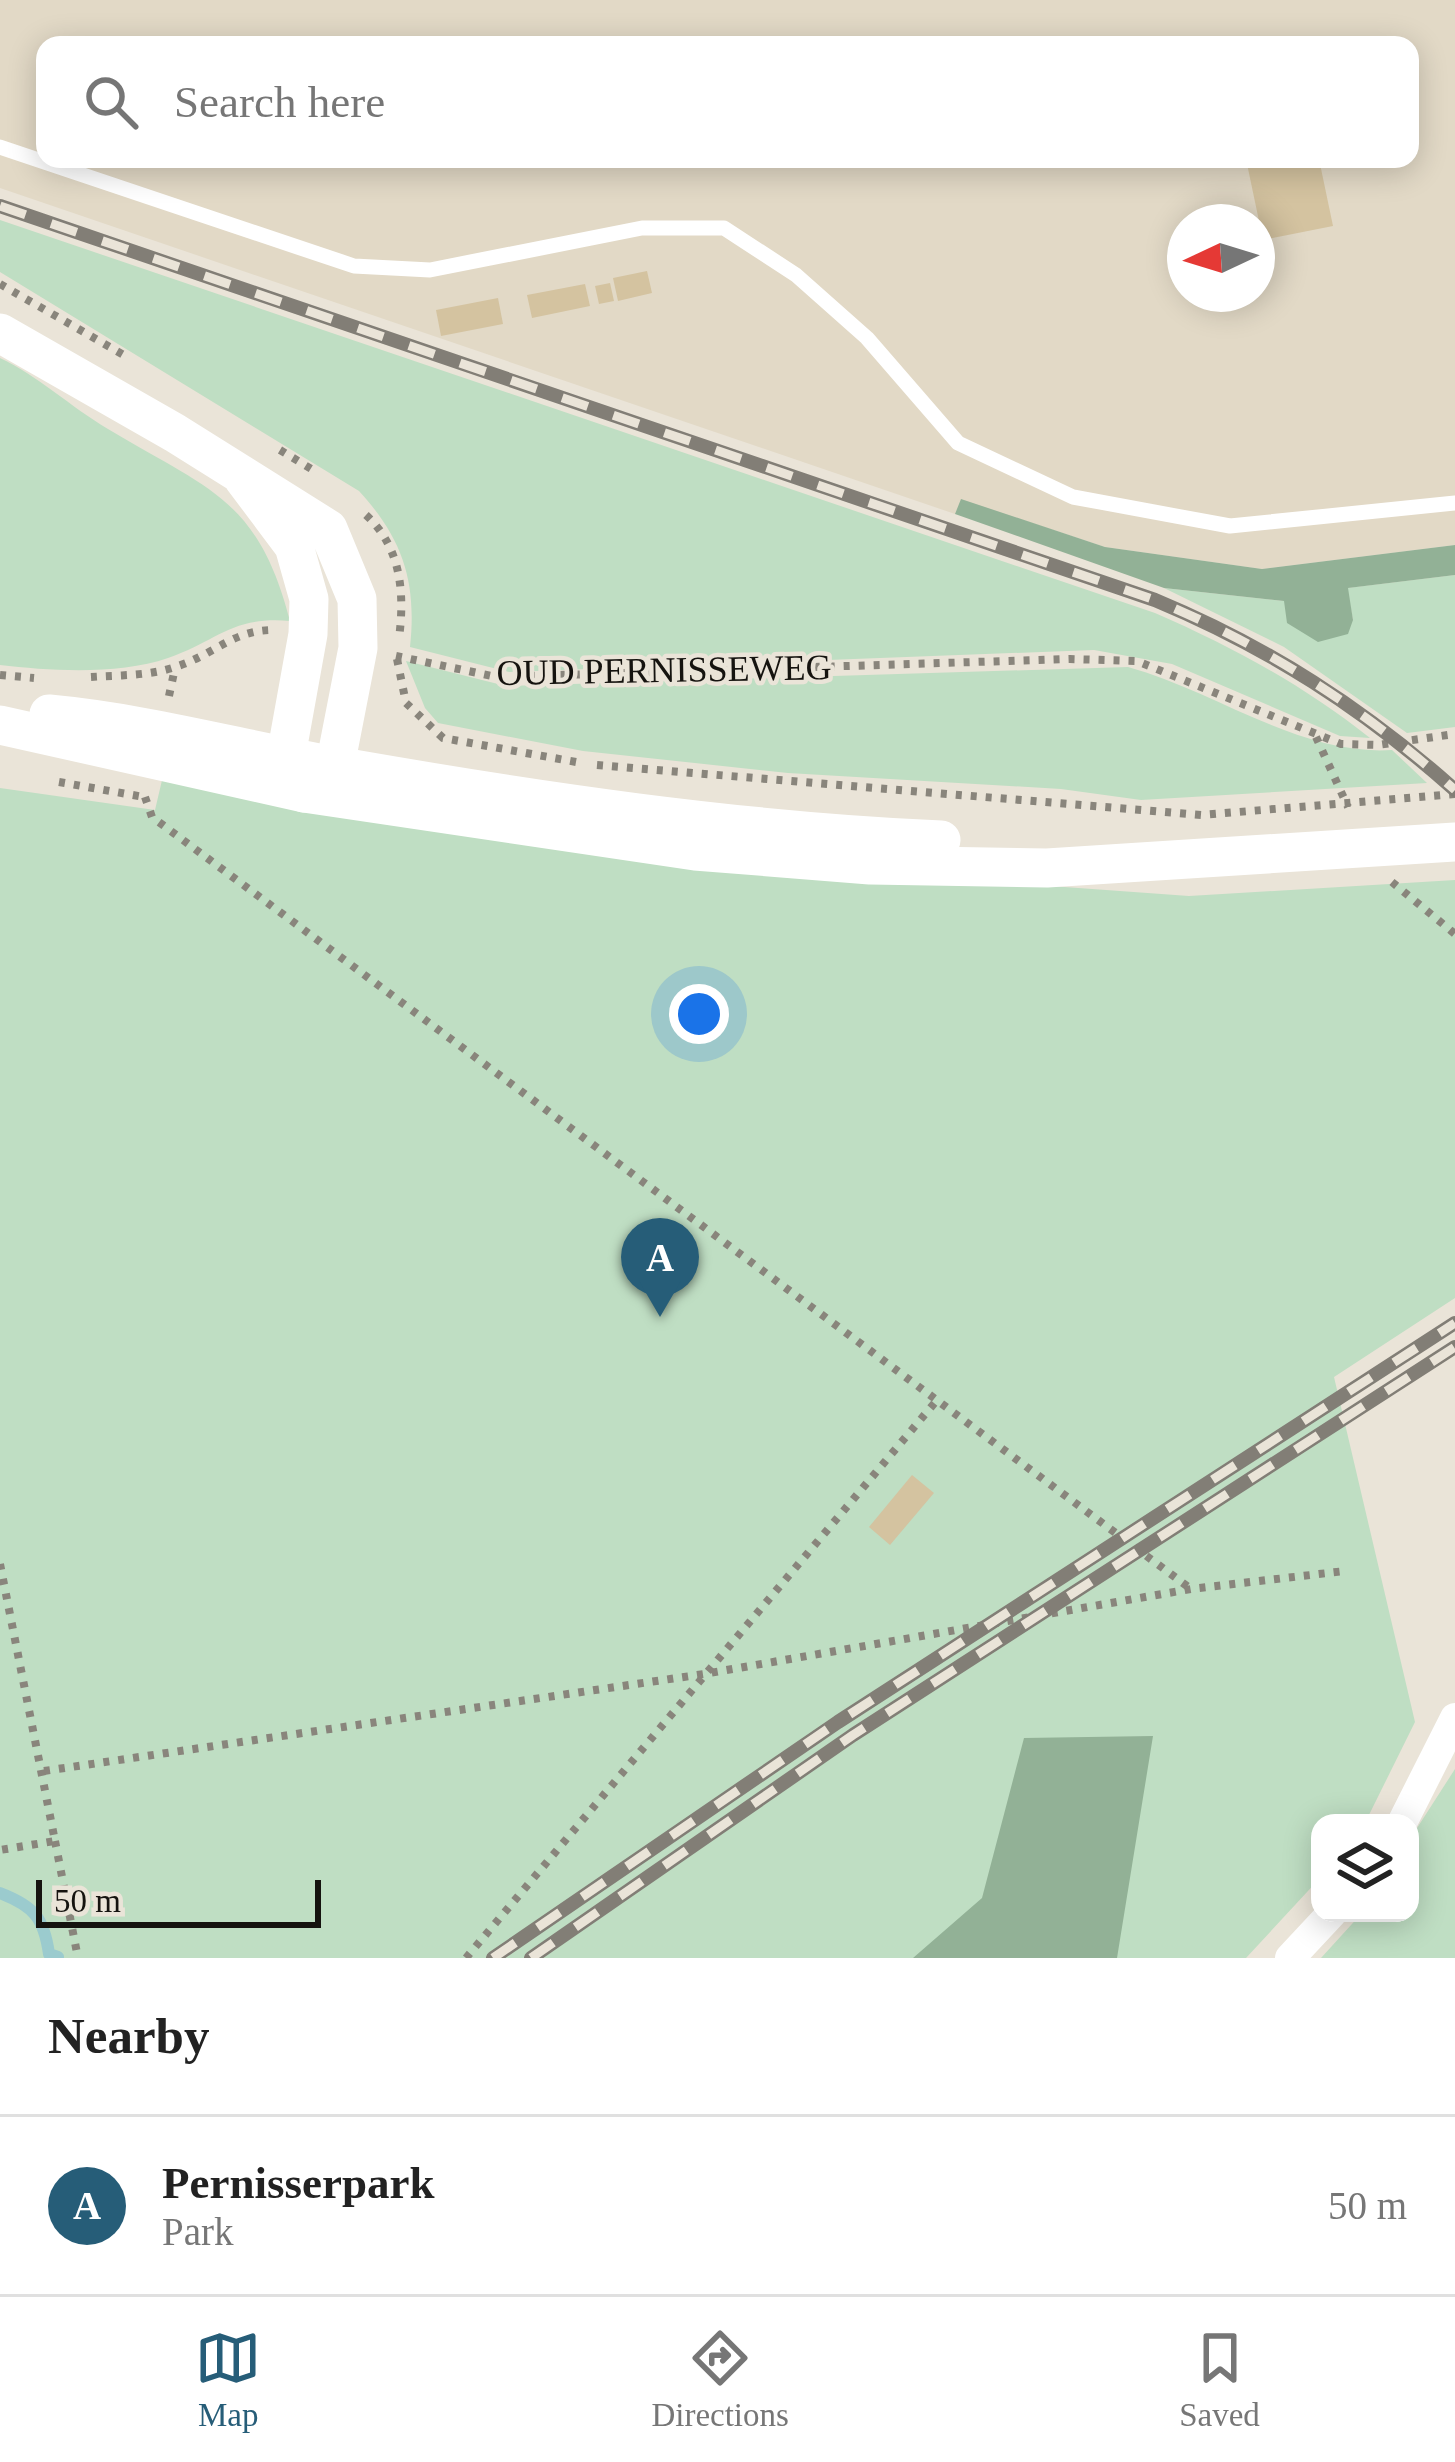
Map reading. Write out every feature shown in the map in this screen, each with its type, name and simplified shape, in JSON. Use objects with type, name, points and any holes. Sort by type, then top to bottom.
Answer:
[{"type":"street","points":[[0,334],[175,433],[328,530],[357,599],[358,648],[335,766],[304,794]]},
{"type":"street","points":[[243,478],[294,547],[309,599],[286,756],[304,794]]},
{"type":"street","points":[[0,712],[161,730],[335,766],[694,821],[1203,858]]},
{"type":"street","points":[[0,725],[304,794],[695,851],[871,865],[1047,868],[1455,842]]},
{"type":"street","points":[[1407,1814],[1455,1718]]},
{"type":"street","points":[[1290,1958],[1324,1922]]},
{"type":"lane","points":[[0,147],[36,159]]},
{"type":"lane","points":[[62,168],[354,266],[430,270],[642,228],[724,228],[796,275],[867,338],[958,443],[1073,497],[1230,526],[1455,503]]},
{"type":"path","name":"OUD PERNISSEWEG","points":[[1455,734],[1378,745],[1341,744],[1136,662],[1070,658],[497,677],[397,656],[406,703],[443,738],[586,764],[1202,814],[1455,794]]},
{"type":"path","points":[[145,797],[152,817],[1191,1589]]},
{"type":"path","points":[[466,1958],[937,1400]]},
{"type":"path","points":[[0,1564],[78,1958]]},
{"type":"path","points":[[44,1771],[704,1674],[1191,1589],[1345,1571]]},
{"type":"path","points":[[0,1850],[55,1841]]},
{"type":"shaded area","points":[[0,0],[1455,0],[1455,545],[1262,569],[1105,547],[962,500],[955,514],[0,188]]},
{"type":"green space","points":[[0,220],[1155,613],[1267,668],[1370,738],[1340,736],[1172,664],[1094,650],[509,672],[410,647],[411,602],[404,563],[387,526],[359,491],[0,272]]},
{"type":"green space","points":[[0,358],[224,501],[262,547],[290,621],[253,622],[168,658],[128,667],[63,670],[0,665]]},
{"type":"green space","points":[[961,499],[1105,547],[1262,569],[1455,545],[1455,575],[1348,588],[1353,620],[1348,634],[1318,642],[1287,623],[1284,601],[1164,588],[955,514]]},
{"type":"green space","points":[[1455,575],[1455,727],[1407,733],[1284,647],[1164,588],[1284,601],[1353,620],[1347,588]]},
{"type":"green space","points":[[406,661],[506,686],[1128,667],[1291,733],[1358,749],[1392,750],[1427,783],[1141,800],[1061,789],[788,773],[583,751],[438,723],[425,708]]},
{"type":"green space","points":[[163,776],[994,882],[1189,896],[1455,880],[1455,1298],[1334,1377],[1415,1722],[1369,1814],[1311,1814],[1311,1888],[1246,1958],[0,1958],[0,788],[155,810]]},
{"type":"green space","points":[[1153,1736],[1117,1958],[913,1958],[982,1898],[1024,1738]]},
{"type":"green space","points":[[1455,1769],[1455,1958],[1321,1958],[1354,1922],[1419,1922],[1419,1825]]},
{"type":"building","points":[[1248,168],[1321,168],[1333,226],[1275,238],[1275,204],[1255,204]]},
{"type":"building","points":[[647,271],[652,293],[618,301],[613,278]]},
{"type":"building","points":[[610,283],[614,301],[599,304],[595,286]]},
{"type":"building","points":[[585,284],[590,306],[532,318],[527,295]]},
{"type":"building","points":[[498,298],[503,324],[441,336],[436,310]]},
{"type":"building","points":[[912,1475],[934,1493],[890,1545],[869,1527]]},
{"type":"waterway","points":[[0,1893],[35,1915],[49,1954],[58,1957]]},
{"type":"railway","points":[[0,206],[1155,600],[1237,638],[1313,682],[1385,732],[1455,790]]},
{"type":"railway","points":[[493,1958],[838,1722],[1455,1323]]},
{"type":"railway","points":[[531,1958],[853,1735],[1455,1347]]},
{"type":"place","name":"Pernisserpark","points":[[660,1317]]}]
